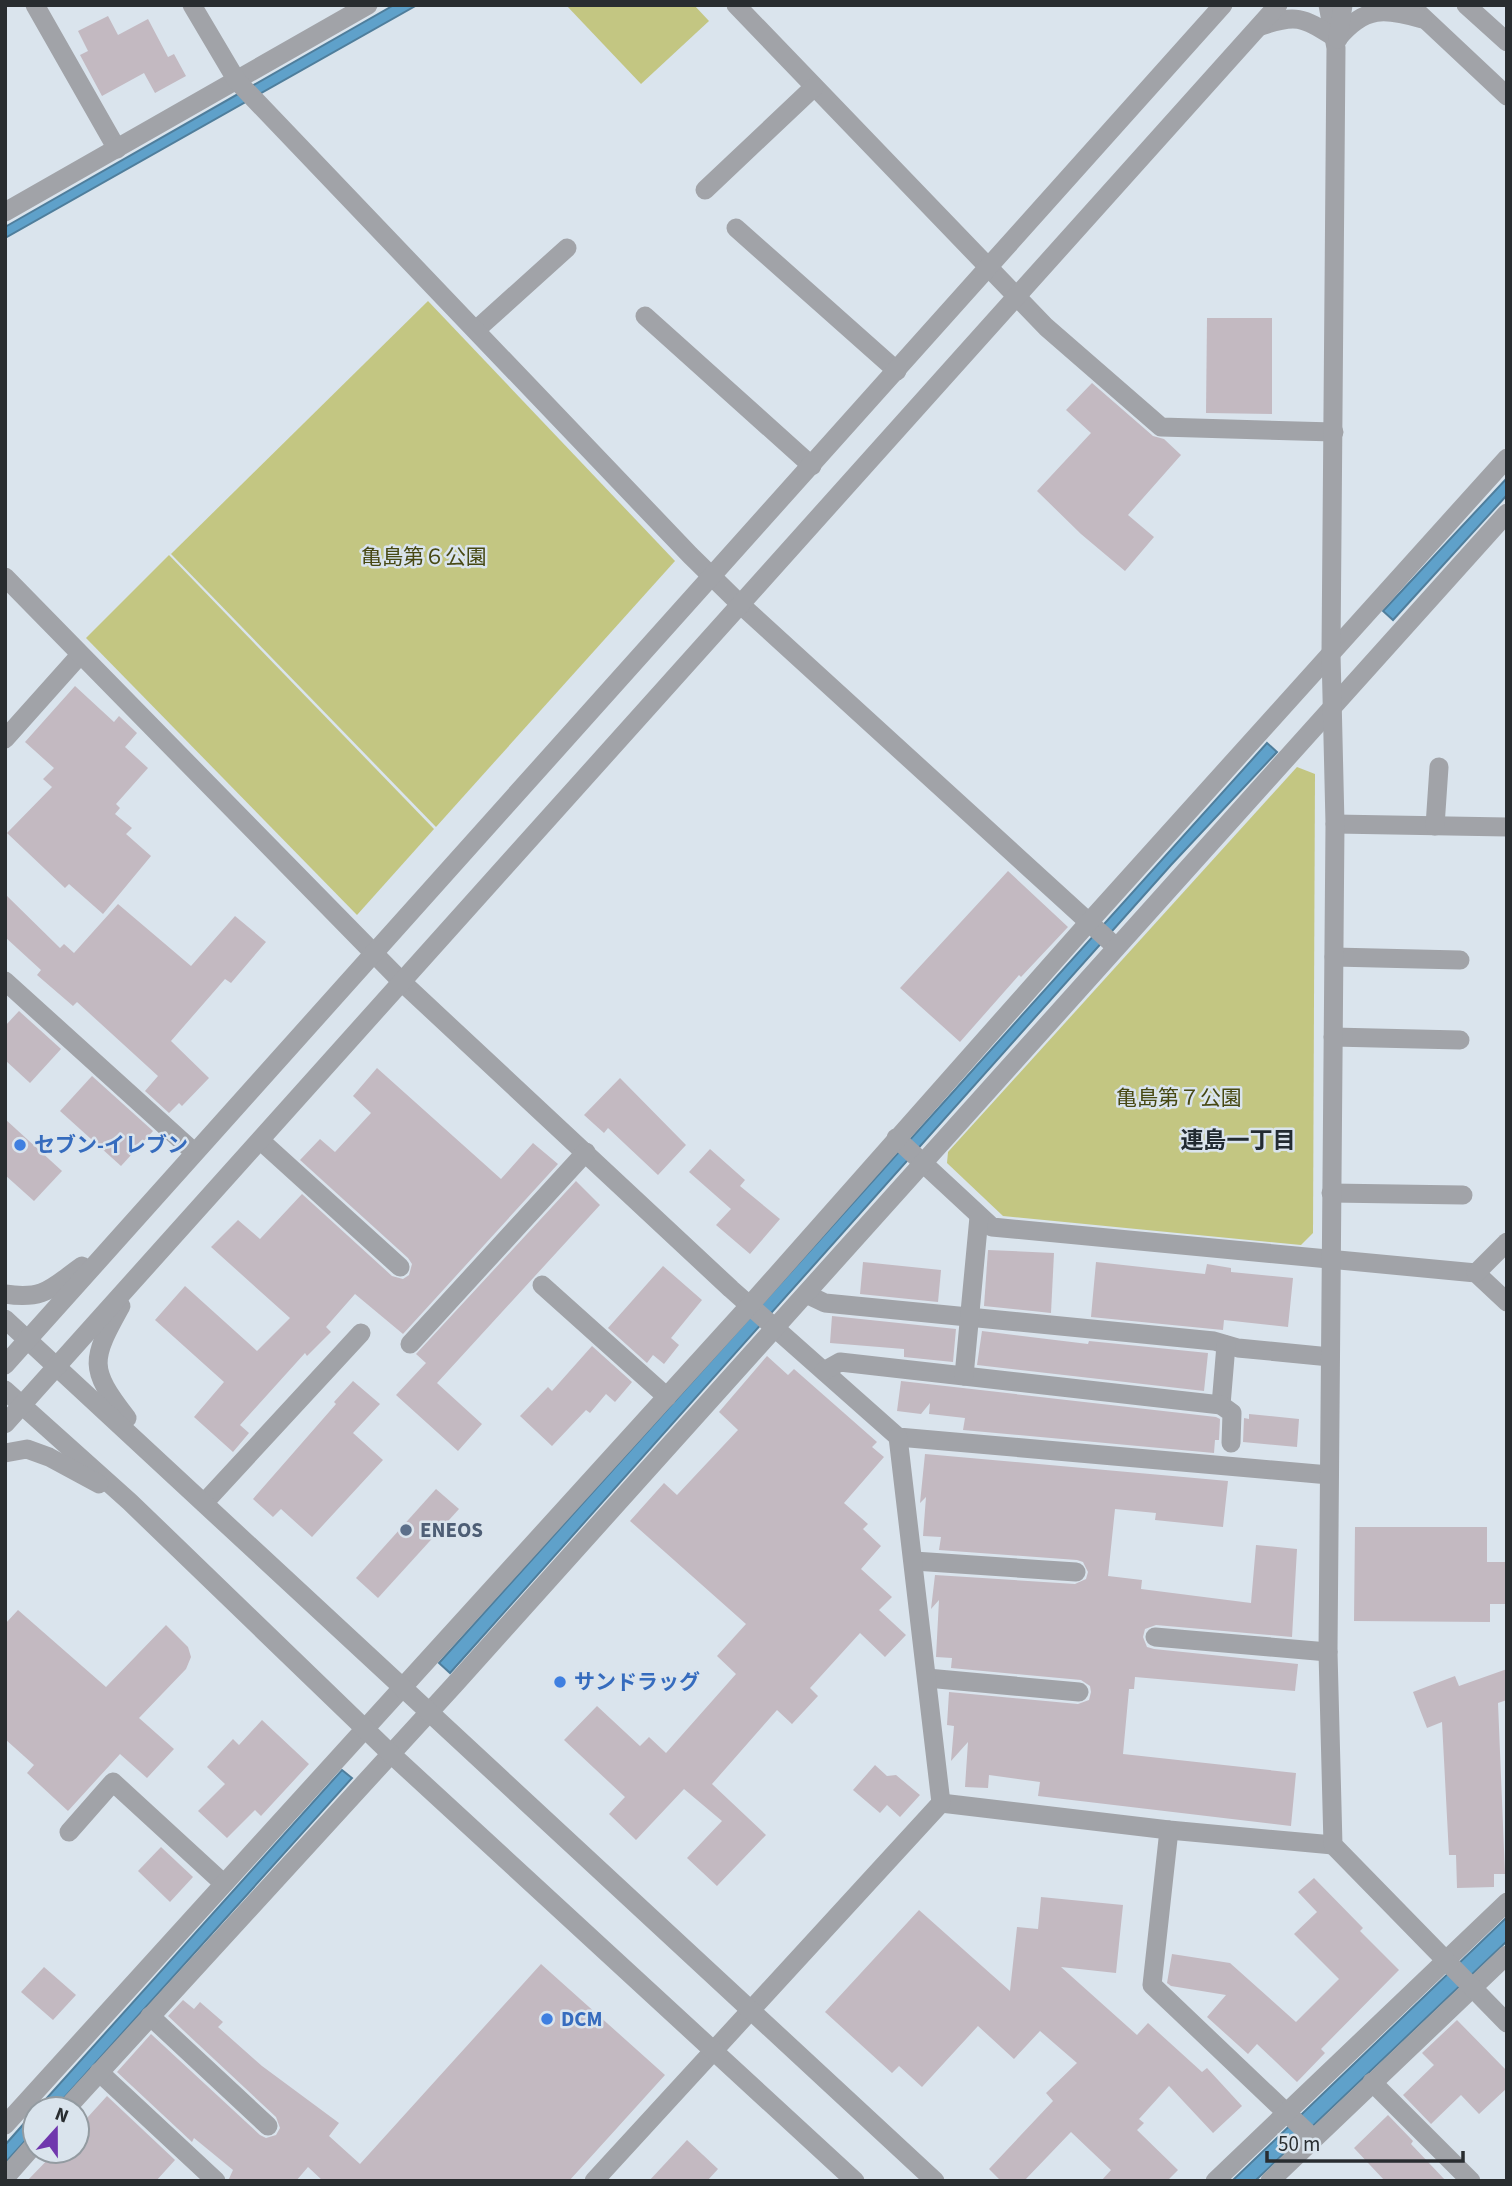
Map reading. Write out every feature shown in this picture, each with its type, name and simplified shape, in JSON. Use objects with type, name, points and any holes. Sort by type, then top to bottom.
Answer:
[{"type":"street","points":[[35,5],[117,149]]},
{"type":"street","points":[[192,5],[237,81],[712,577],[1102,934]]},
{"type":"street","points":[[5,212],[368,5]]},
{"type":"street","points":[[736,5],[1016,297],[1161,428],[1334,432]]},
{"type":"street","points":[[5,1365],[1223,5]]},
{"type":"street","points":[[5,1424],[403,984],[1278,5]]},
{"type":"street","points":[[1328,5],[1336,39]]},
{"type":"street","points":[[1333,1845],[1328,1652],[1335,824],[1331,653],[1336,39],[1343,5]]},
{"type":"street","points":[[1410,5],[1507,96]]},
{"type":"street","points":[[1466,5],[1507,42]]},
{"type":"street","points":[[1336,39],[1363,15],[1383,10],[1426,20]]},
{"type":"street","points":[[1258,26],[1287,17],[1308,23],[1336,39]]},
{"type":"street","points":[[705,190],[814,87]]},
{"type":"street","points":[[736,228],[897,371]]},
{"type":"street","points":[[475,330],[567,248]]},
{"type":"street","points":[[645,316],[812,466]]},
{"type":"street","points":[[78,2095],[429,1712],[762,1316],[1102,934],[1331,653],[1507,458]]},
{"type":"street","points":[[5,2125],[667,1397],[762,1316],[806,1294],[909,1150],[1102,934],[1334,704],[1507,513]]},
{"type":"street","points":[[5,577],[403,984],[762,1316],[898,1437],[1329,1475]]},
{"type":"street","points":[[5,739],[80,655]]},
{"type":"street","points":[[1435,826],[1438,767]]},
{"type":"street","points":[[1335,824],[1507,827]]},
{"type":"street","points":[[1334,957],[1460,960]]},
{"type":"street","points":[[5,981],[194,1152]]},
{"type":"street","points":[[1333,1037],[1460,1040]]},
{"type":"street","points":[[261,1141],[400,1267]]},
{"type":"street","points":[[909,1150],[992,1227],[1476,1273],[1507,1302]]},
{"type":"street","points":[[410,1344],[586,1152]]},
{"type":"street","points":[[1331,1193],[1463,1195]]},
{"type":"street","points":[[964,1376],[979,1217]]},
{"type":"street","points":[[1476,1273],[1507,1242]]},
{"type":"street","points":[[5,1294],[29,1297],[43,1294],[108,1248]]},
{"type":"street","points":[[138,1274],[100,1343],[97,1371],[104,1389],[160,1462]]},
{"type":"street","points":[[542,1285],[667,1397]]},
{"type":"street","points":[[806,1294],[825,1303],[1330,1357]]},
{"type":"street","points":[[5,1319],[935,2181]]},
{"type":"street","points":[[204,1503],[361,1333]]},
{"type":"street","points":[[1221,1405],[1226,1345]]},
{"type":"street","points":[[824,1371],[840,1362],[1221,1405],[1232,1413],[1231,1443]]},
{"type":"street","points":[[5,1390],[130,1502],[390,1753],[715,2049],[855,2181]]},
{"type":"street","points":[[594,2181],[941,1803],[898,1437]]},
{"type":"street","points":[[5,1453],[27,1449],[50,1457],[130,1502]]},
{"type":"street","points":[[914,1561],[1076,1572]]},
{"type":"street","points":[[1155,1637],[1328,1652]]},
{"type":"street","points":[[927,1678],[1079,1692]]},
{"type":"street","points":[[69,1832],[113,1782],[223,1883]]},
{"type":"street","points":[[941,1803],[1170,1830],[1333,1845],[1507,2023]]},
{"type":"street","points":[[1170,1830],[1152,1985],[1301,2126]]},
{"type":"street","points":[[1282,2177],[1301,2126],[1447,1964],[1507,1902]]},
{"type":"street","points":[[1215,2181],[1372,2082],[1468,1986],[1507,1955]]},
{"type":"street","points":[[150,2016],[268,2126]]},
{"type":"street","points":[[99,2072],[216,2181]]},
{"type":"street","points":[[1372,2082],[1471,2181]]},
{"type":"street","points":[[5,2178],[21,2160]]},
{"type":"green space","points":[[566,5],[694,5],[709,21],[641,84]]},
{"type":"green space","name":"亀島第６公園","points":[[428,301],[675,561],[436,827],[171,554]]},
{"type":"green space","points":[[169,555],[434,829],[357,915],[86,638]]},
{"type":"green space","name":"亀島第７公園","points":[[1297,767],[1315,774],[1313,1233],[1301,1245],[1003,1216],[947,1163],[948,1152]]},
{"type":"water","points":[[394,5],[417,5],[5,238],[5,227]]},
{"type":"water","points":[[1507,478],[1507,495],[1393,620],[1383,611]]},
{"type":"water","points":[[1267,743],[1277,752],[1171,865],[450,1673],[439,1663]]},
{"type":"water","points":[[342,1770],[352,1778],[67,2095],[50,2095]]},
{"type":"water","points":[[1507,1917],[1507,1941],[1255,2181],[1232,2181]]},
{"type":"water","points":[[21,2127],[21,2145],[5,2163],[5,2145]]},
{"type":"building","points":[[108,16],[118,35],[148,19],[168,57],[174,54],[186,76],[155,93],[144,73],[102,96],[80,55],[88,51],[78,31]]},
{"type":"building","points":[[1207,318],[1272,318],[1272,414],[1206,413]]},
{"type":"building","points":[[1092,383],[1153,436],[1164,439],[1181,455],[1128,515],[1154,537],[1125,571],[1081,534],[1037,491],[1091,433],[1066,410]]},
{"type":"building","points":[[75,686],[114,722],[119,716],[137,733],[125,747],[148,768],[116,804],[120,808],[115,814],[132,828],[126,834],[151,856],[103,914],[69,884],[65,888],[7,833],[52,787],[43,779],[54,768],[25,742]]},
{"type":"building","points":[[1008,871],[1068,927],[1021,977],[1019,975],[960,1042],[900,988]]},
{"type":"building","points":[[5,894],[60,948],[64,944],[74,953],[118,904],[191,966],[235,916],[266,942],[231,983],[225,979],[171,1041],[209,1078],[182,1106],[179,1103],[169,1113],[145,1091],[158,1076],[77,1002],[73,1006],[37,975],[41,970],[5,937]]},
{"type":"building","points":[[19,1011],[61,1049],[30,1083],[5,1060],[5,1026]]},
{"type":"building","points":[[377,1068],[501,1179],[533,1143],[558,1164],[403,1334],[355,1294],[326,1327],[331,1332],[307,1356],[305,1353],[240,1425],[249,1433],[233,1452],[194,1417],[224,1382],[155,1320],[185,1286],[257,1351],[290,1318],[211,1247],[238,1220],[260,1239],[302,1194],[392,1276],[403,1279],[409,1275],[412,1264],[408,1258],[300,1160],[320,1139],[335,1152],[371,1113],[353,1096]]},
{"type":"building","points":[[92,1076],[153,1131],[121,1166],[60,1111]]},
{"type":"building","points":[[620,1078],[686,1145],[658,1175],[608,1128],[604,1133],[584,1115]]},
{"type":"building","name":"セブン-イレブン","points":[[5,1119],[62,1171],[34,1201],[5,1175]]},
{"type":"building","points":[[710,1149],[745,1180],[740,1186],[780,1219],[750,1254],[716,1225],[731,1209],[689,1172]]},
{"type":"building","points":[[576,1181],[600,1205],[437,1383],[482,1424],[458,1451],[396,1395],[426,1363],[416,1354]]},
{"type":"building","points":[[988,1250],[1054,1253],[1051,1313],[984,1306]]},
{"type":"building","points":[[863,1262],[941,1270],[938,1302],[860,1294]]},
{"type":"building","points":[[1096,1262],[1205,1274],[1207,1264],[1231,1268],[1231,1272],[1293,1278],[1288,1327],[1224,1320],[1223,1330],[1091,1317]]},
{"type":"building","points":[[663,1266],[702,1300],[671,1338],[679,1345],[664,1364],[653,1355],[647,1363],[608,1328]]},
{"type":"building","points":[[832,1316],[956,1329],[953,1362],[904,1357],[904,1349],[830,1343]]},
{"type":"building","points":[[982,1331],[1088,1344],[1089,1341],[1208,1353],[1204,1391],[977,1365]]},
{"type":"building","points":[[592,1346],[632,1382],[615,1402],[606,1394],[590,1413],[586,1410],[552,1446],[520,1416],[548,1387],[552,1391]]},
{"type":"building","points":[[767,1356],[788,1375],[794,1369],[877,1442],[872,1447],[884,1457],[844,1503],[868,1524],[863,1529],[881,1546],[861,1569],[892,1597],[879,1610],[906,1635],[885,1657],[860,1633],[810,1688],[818,1696],[792,1724],[777,1710],[712,1784],[766,1835],[717,1886],[687,1858],[722,1821],[684,1789],[636,1840],[609,1814],[625,1797],[564,1740],[597,1706],[640,1746],[649,1737],[666,1753],[736,1674],[717,1656],[746,1624],[630,1521],[664,1483],[677,1495],[738,1430],[719,1412]]},
{"type":"building","points":[[353,1381],[380,1404],[353,1433],[383,1460],[312,1537],[281,1509],[273,1517],[253,1499]]},
{"type":"building","points":[[901,1381],[1216,1417],[1220,1419],[1219,1440],[1215,1440],[1214,1453],[963,1430],[965,1418],[929,1414],[930,1403],[921,1414],[897,1411]]},
{"type":"building","points":[[1249,1414],[1299,1419],[1297,1447],[1243,1442],[1244,1418],[1249,1419]]},
{"type":"building","points":[[925,1454],[1228,1481],[1223,1527],[1155,1520],[1156,1513],[1115,1509],[1108,1576],[1142,1580],[1141,1589],[1251,1603],[1256,1545],[1297,1549],[1292,1637],[1156,1625],[1145,1629],[1143,1637],[1147,1647],[1154,1649],[1298,1664],[1295,1691],[1135,1677],[1134,1689],[1129,1689],[1123,1754],[1296,1773],[1291,1826],[1038,1796],[1040,1782],[989,1775],[988,1788],[965,1787],[968,1742],[951,1761],[954,1726],[947,1725],[949,1692],[1078,1704],[1089,1700],[1091,1692],[1090,1686],[1081,1680],[951,1668],[952,1658],[936,1657],[939,1600],[931,1609],[935,1575],[1075,1584],[1086,1579],[1088,1572],[1083,1562],[1077,1560],[939,1550],[941,1537],[923,1536],[926,1497],[920,1503]]},
{"type":"building","points":[[436,1489],[459,1509],[378,1598],[356,1578]]},
{"type":"building","points":[[1355,1527],[1487,1527],[1487,1562],[1507,1562],[1507,1604],[1490,1604],[1490,1622],[1354,1621]]},
{"type":"building","points":[[18,1610],[106,1687],[166,1625],[188,1647],[191,1657],[186,1669],[139,1718],[174,1749],[147,1778],[120,1754],[68,1811],[27,1773],[34,1765],[5,1739],[5,1624]]},
{"type":"building","points":[[1507,1669],[1507,1700],[1498,1703],[1505,1874],[1494,1874],[1494,1887],[1457,1888],[1456,1855],[1449,1855],[1442,1722],[1427,1728],[1413,1692],[1455,1676],[1459,1686]]},
{"type":"building","points":[[262,1720],[309,1764],[261,1816],[255,1810],[227,1838],[198,1811],[225,1784],[207,1767],[233,1739],[239,1745]]},
{"type":"building","points":[[875,1765],[887,1776],[896,1775],[920,1795],[900,1817],[887,1805],[880,1813],[853,1790]]},
{"type":"building","points":[[161,1847],[193,1877],[170,1902],[138,1871]]},
{"type":"building","points":[[1314,1878],[1363,1928],[1360,1931],[1399,1970],[1321,2049],[1325,2053],[1297,2082],[1257,2044],[1248,2054],[1207,2017],[1226,1995],[1171,1986],[1167,1983],[1172,1954],[1230,1963],[1296,2022],[1339,1979],[1294,1934],[1317,1912],[1298,1892]]},
{"type":"building","points":[[1041,1897],[1123,1905],[1116,1973],[1061,1967],[1137,2035],[1148,2023],[1202,2072],[1207,2068],[1242,2106],[1213,2133],[1169,2086],[1139,2119],[1144,2123],[1137,2130],[1178,2170],[1167,2181],[1101,2181],[1111,2170],[1071,2132],[1024,2181],[1001,2181],[989,2169],[1053,2101],[1046,2093],[1077,2063],[1040,2031],[1014,2059],[978,2026],[922,2087],[899,2066],[892,2073],[825,2012],[919,1910],[1010,1991],[1017,1927],[1038,1929]]},
{"type":"building","name":"DCM","points":[[541,1964],[665,2075],[569,2181],[323,2181],[308,2167],[296,2181],[228,2181],[233,2170],[194,2138],[192,2142],[117,2072],[151,2034],[260,2135],[266,2138],[276,2135],[280,2128],[276,2117],[168,2016],[183,2000],[194,2009],[200,2002],[223,2022],[218,2027],[262,2066],[339,2123],[329,2136],[360,2164]]},
{"type":"building","points":[[44,1967],[76,1995],[53,2020],[21,1992]]},
{"type":"building","points":[[1457,2020],[1507,2071],[1507,2088],[1479,2114],[1461,2095],[1431,2124],[1403,2095],[1434,2065],[1422,2053]]},
{"type":"building","points":[[107,2096],[175,2160],[156,2181],[27,2181],[42,2165],[91,2165],[91,2114]]},
{"type":"building","points":[[1388,2115],[1446,2181],[1385,2181],[1354,2148]]},
{"type":"building","points":[[687,2140],[718,2169],[707,2181],[649,2181]]},
{"type":"place","name":"セブン-イレブン","points":[[20,1145]]},
{"type":"place","name":"ENEOS","points":[[406,1530]]},
{"type":"place","name":"サンドラッグ","points":[[560,1682]]},
{"type":"place","name":"DCM","points":[[547,2019]]},
{"type":"district","name":"連島一丁目","points":[[1238,1140]]}]
